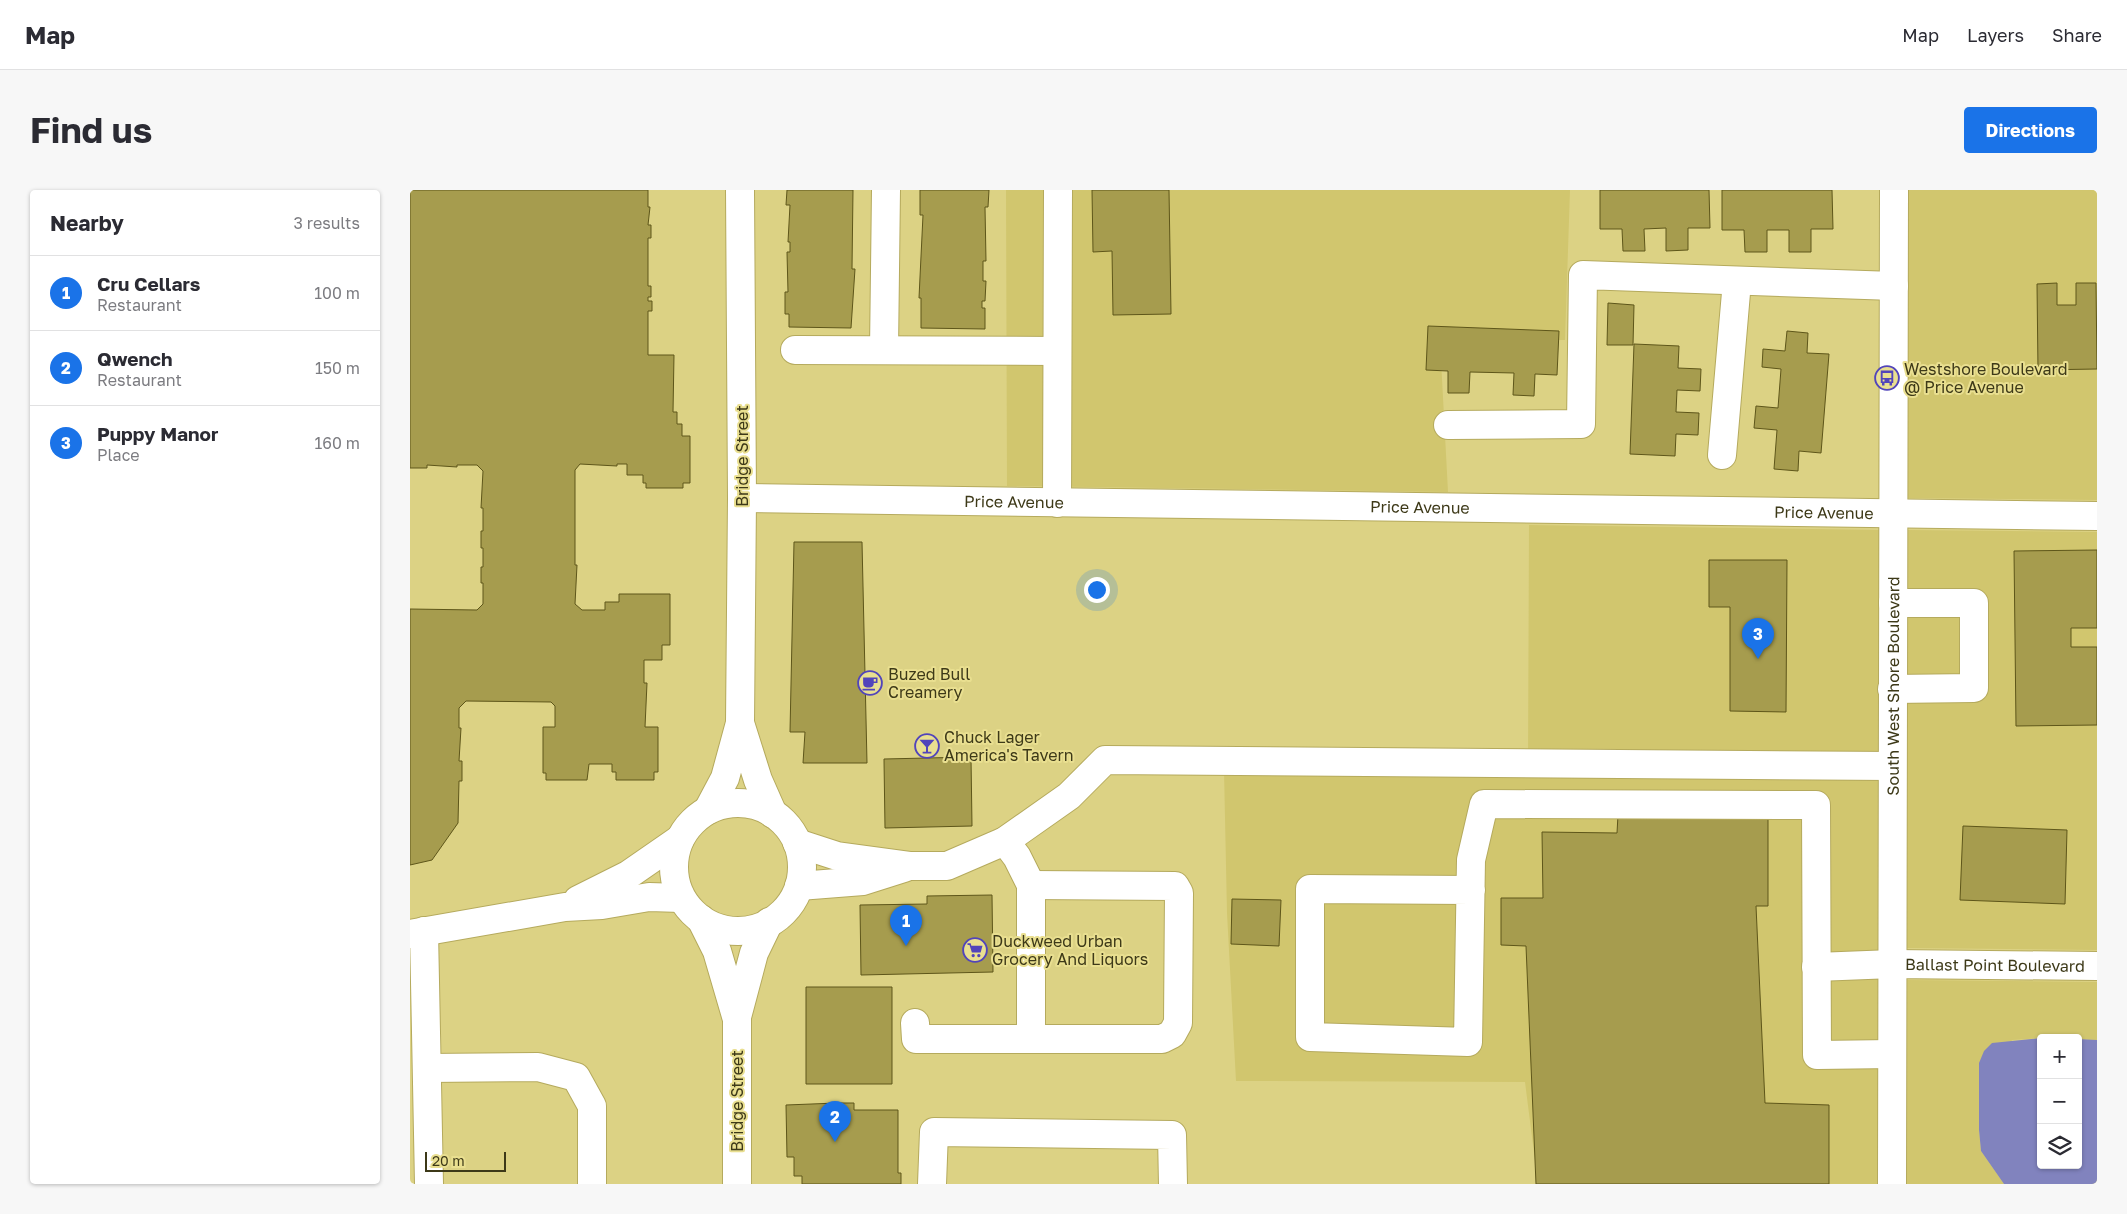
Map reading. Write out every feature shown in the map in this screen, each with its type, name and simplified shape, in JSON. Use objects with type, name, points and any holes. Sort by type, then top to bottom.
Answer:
[{"type":"street","name":"Bridge Street","points":[[708,810],[725,778],[740,723],[742,498],[740,190]]},
{"type":"street","points":[[884,350],[886,190]]},
{"type":"street","points":[[1057,502],[1058,190]]},
{"type":"street","name":"South West Shore Boulevard","points":[[1892,1184],[1894,190]]},
{"type":"street","points":[[1448,425],[1581,424],[1583,275],[1894,286]]},
{"type":"street","points":[[1722,454],[1737,281]]},
{"type":"street","points":[[795,350],[1057,351]]},
{"type":"street","name":"Price Avenue","points":[[742,498],[2097,516]]},
{"type":"street","points":[[1892,689],[1974,688],[1974,603],[1893,603]]},
{"type":"street","name":"Bridge Street","points":[[740,723],[758,780],[773,814]]},
{"type":"street","points":[[797,842],[836,856],[910,866],[947,866],[1005,841],[1069,796],[1105,760],[1892,766]]},
{"type":"street","points":[[740,803],[758,806],[773,814],[790,829],[797,842],[802,865],[799,886],[790,904],[775,920],[756,928],[735,931],[714,926],[695,915],[681,898],[674,879],[674,858],[680,839],[690,824],[708,810],[721,805],[740,803]]},
{"type":"street","points":[[1471,890],[1310,889],[1310,1037],[1468,1042],[1471,890],[1471,860],[1484,804],[1816,805],[1817,1055],[1892,1054]]},
{"type":"street","points":[[565,907],[628,875],[680,839]]},
{"type":"street","points":[[1005,841],[1017,857],[1031,885],[1031,1039]]},
{"type":"street","points":[[799,886],[863,881],[910,866]]},
{"type":"street","points":[[915,1023],[916,1039],[1162,1039],[1172,1034],[1178,1023],[1179,893],[1175,886],[1031,885]]},
{"type":"street","points":[[429,1184],[427,1068],[417,932],[565,907],[602,905],[649,897],[681,898]]},
{"type":"street","name":"Bridge Street","points":[[701,919],[718,951],[737,1017]]},
{"type":"street","name":"Bridge Street","points":[[737,1184],[737,1017],[754,952],[769,922]]},
{"type":"street","name":"Ballast Point Boulevard","points":[[1816,968],[1893,964],[2097,966]]},
{"type":"street","points":[[427,1068],[538,1067],[576,1077],[592,1106],[592,1184]]},
{"type":"street","points":[[932,1184],[934,1132],[1172,1135],[1173,1184]]},
{"type":"shaded area","points":[[1006,190],[1570,190],[1565,340],[1440,341],[1448,492],[1007,486]]},
{"type":"shaded area","points":[[1908,190],[2097,190],[2097,500],[1908,498]]},
{"type":"shaded area","points":[[1529,525],[1880,530],[1878,1184],[1538,1184],[1525,1082],[1236,1081],[1227,913],[1224,770],[1528,765]]},
{"type":"shaded area","points":[[1908,530],[2097,532],[2097,950],[1907,948]]},
{"type":"shaded area","points":[[1907,980],[2097,982],[2097,1040],[2082,1039],[2082,1034],[2037,1034],[2037,1038],[2012,1040],[1979,1130],[1981,1151],[2004,1184],[1906,1184]]},
{"type":"water","points":[[2037,1038],[2037,1169],[2082,1169],[2082,1039],[2097,1040],[2097,1184],[2004,1184],[1981,1151],[1979,1130],[1979,1063],[1984,1051],[1992,1043]]},
{"type":"building","points":[[410,190],[648,190],[648,207],[650,207],[648,225],[651,225],[651,238],[648,238],[648,286],[651,286],[651,297],[648,297],[648,301],[652,301],[652,311],[648,311],[648,355],[674,355],[673,412],[677,412],[677,424],[682,424],[682,436],[690,436],[690,483],[683,483],[683,488],[646,488],[646,483],[643,483],[643,475],[627,475],[627,464],[617,464],[617,466],[580,464],[575,470],[575,565],[577,565],[575,604],[582,610],[605,610],[605,602],[619,602],[619,594],[670,594],[670,645],[662,645],[662,660],[644,660],[644,683],[647,683],[645,727],[658,727],[658,772],[654,772],[654,780],[616,780],[616,772],[612,772],[612,764],[589,764],[587,780],[546,780],[546,773],[543,773],[543,727],[555,727],[555,706],[551,702],[466,701],[459,708],[459,728],[461,728],[459,761],[462,761],[462,781],[459,781],[458,823],[432,860],[410,865],[410,609],[477,610],[483,604],[481,567],[483,567],[483,548],[481,548],[481,531],[483,531],[483,508],[481,508],[483,471],[477,465],[457,465],[457,467],[427,465],[427,468],[410,468]]},
{"type":"building","points":[[787,190],[853,190],[852,269],[855,269],[851,328],[789,327],[789,314],[785,314],[785,292],[788,292],[787,252],[790,252],[790,242],[788,242],[790,205],[786,205]]},
{"type":"building","points":[[920,190],[989,190],[988,207],[985,207],[986,261],[983,261],[983,281],[986,281],[985,301],[982,301],[982,308],[985,308],[985,329],[921,328],[921,298],[919,298],[923,215],[920,215]]},
{"type":"building","points":[[1092,190],[1169,190],[1171,314],[1113,315],[1112,251],[1093,252]]},
{"type":"building","points":[[1600,190],[1709,190],[1710,228],[1688,228],[1688,250],[1666,251],[1666,228],[1644,229],[1645,251],[1623,251],[1622,229],[1600,229]]},
{"type":"building","points":[[1722,190],[1832,190],[1833,229],[1811,229],[1811,252],[1789,252],[1789,230],[1767,230],[1767,252],[1745,252],[1744,230],[1722,230]]},
{"type":"building","points":[[2057,283],[2057,305],[2076,305],[2076,283],[2096,283],[2097,369],[2038,370],[2037,284]]},
{"type":"building","points":[[1608,303],[1634,305],[1633,345],[1607,345]]},
{"type":"building","points":[[1428,326],[1559,331],[1557,375],[1535,374],[1534,396],[1513,395],[1514,373],[1470,372],[1469,393],[1448,393],[1448,371],[1426,370]]},
{"type":"building","points":[[1787,331],[1808,333],[1807,353],[1829,354],[1821,453],[1799,451],[1798,471],[1774,469],[1777,430],[1754,428],[1756,406],[1778,408],[1781,369],[1762,367],[1763,349],[1785,351]]},
{"type":"building","points":[[1634,344],[1679,346],[1678,368],[1701,369],[1700,391],[1677,390],[1676,412],[1699,413],[1698,435],[1676,434],[1675,456],[1630,454]]},
{"type":"building","points":[[794,542],[862,542],[867,763],[803,763],[805,732],[790,732]]},
{"type":"building","points":[[2097,550],[2097,628],[2071,628],[2071,647],[2097,647],[2097,725],[2016,726],[2014,551]]},
{"type":"building","points":[[1709,560],[1787,560],[1786,712],[1730,711],[1730,607],[1709,607]]},
{"type":"building","points":[[971,757],[972,826],[885,828],[884,759]]},
{"type":"building","points":[[1618,815],[1768,818],[1768,906],[1756,906],[1765,1103],[1829,1105],[1829,1184],[1536,1184],[1526,946],[1501,945],[1501,898],[1543,898],[1542,832],[1617,833]]},
{"type":"building","points":[[1963,826],[2067,830],[2065,904],[1960,900]]},
{"type":"building","points":[[992,895],[993,972],[861,975],[860,905],[927,904],[927,896]]},
{"type":"building","points":[[1232,899],[1281,900],[1279,946],[1231,944]]},
{"type":"building","points":[[806,987],[892,987],[892,1084],[806,1084]]},
{"type":"building","points":[[854,1103],[854,1110],[898,1110],[898,1173],[901,1173],[901,1184],[802,1184],[802,1176],[794,1176],[794,1157],[787,1157],[786,1105]]},
{"type":"place","name":"Westshore Boulevard @ Price Avenue","points":[[1887,378]]},
{"type":"place","name":"Puppy Manor","points":[[1758,659]]},
{"type":"place","name":"Buzed Bull Creamery","points":[[870,683]]},
{"type":"place","name":"Chuck Lager America's Tavern","points":[[927,746]]},
{"type":"place","name":"Cru Cellars","points":[[906,946]]},
{"type":"place","name":"Duckweed Urban Grocery And Liquors","points":[[975,950]]},
{"type":"place","name":"Qwench","points":[[835,1142]]}]
